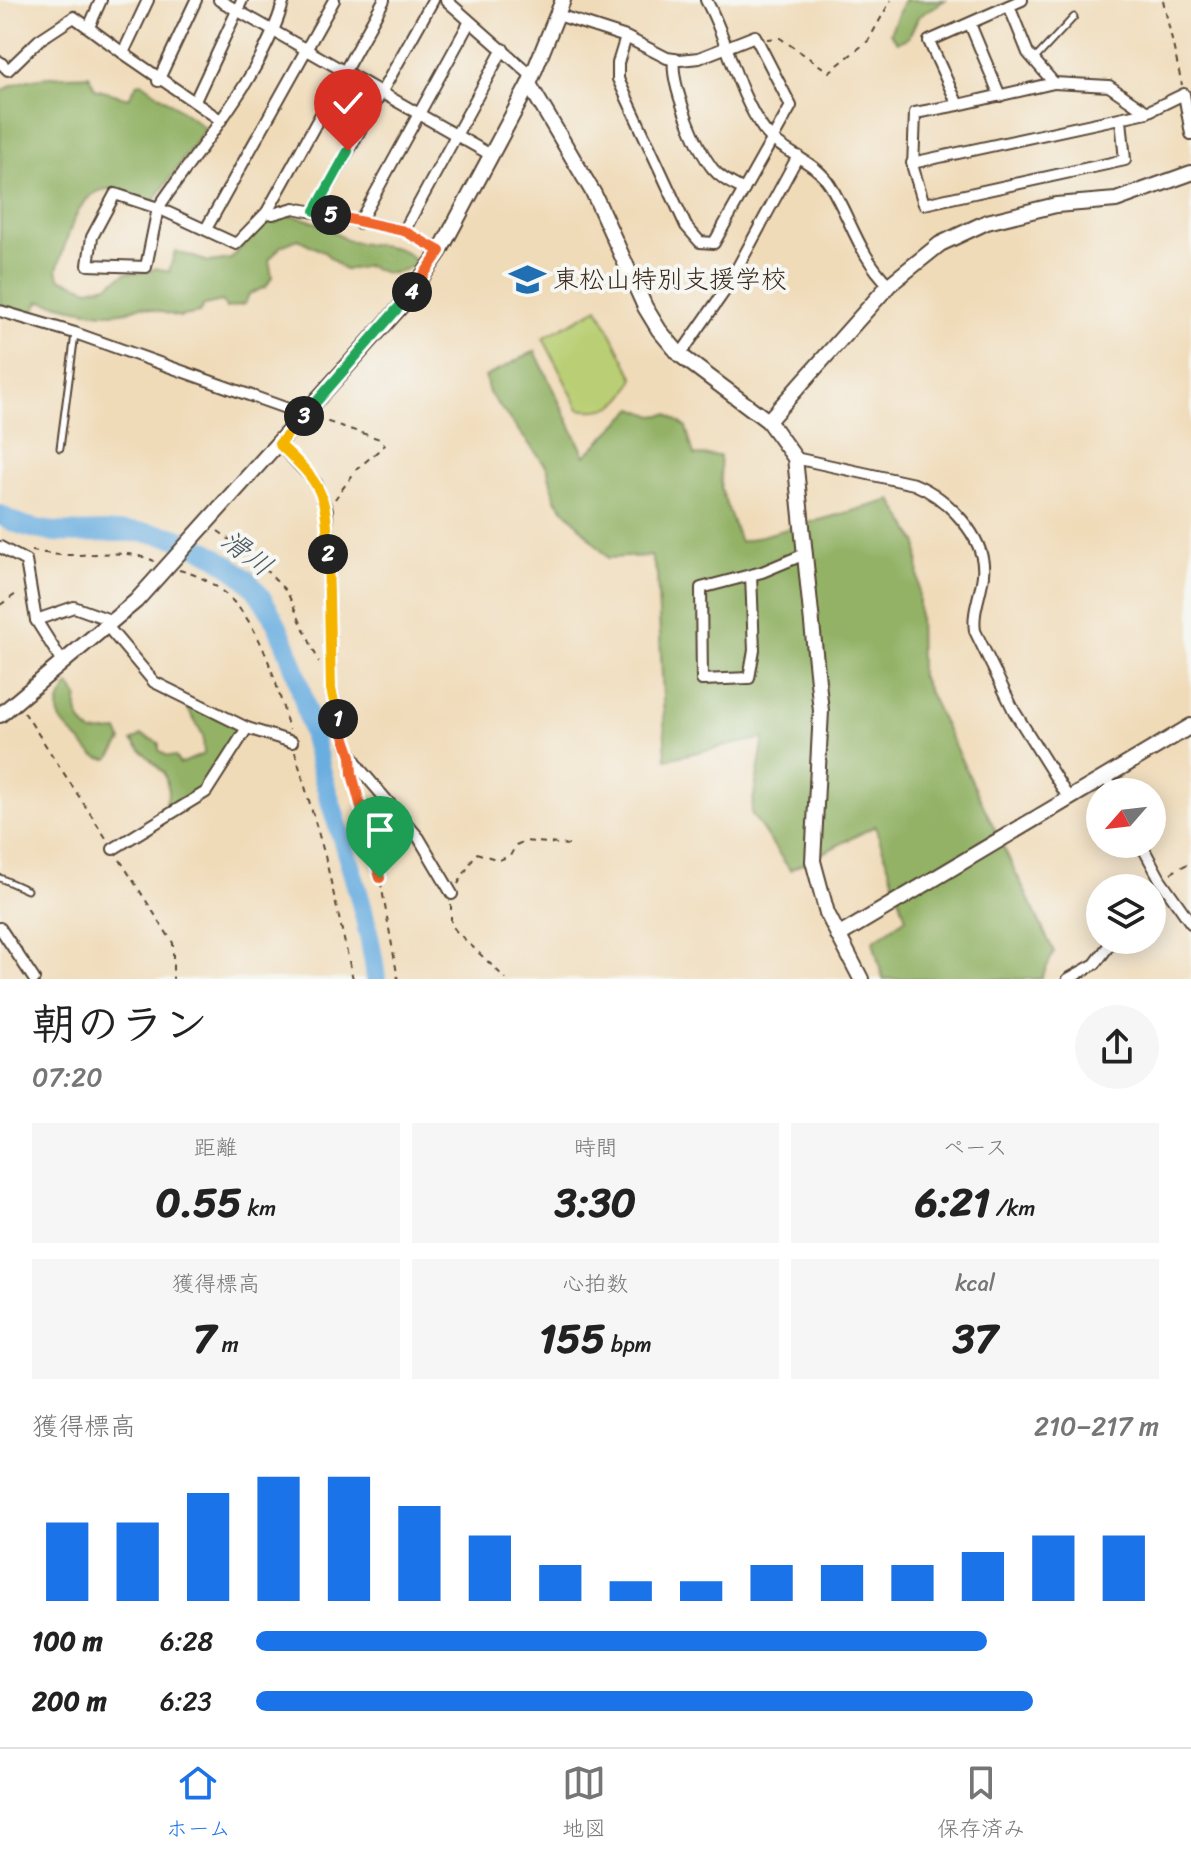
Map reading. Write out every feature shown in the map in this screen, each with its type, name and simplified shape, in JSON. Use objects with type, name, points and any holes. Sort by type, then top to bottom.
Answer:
[{"type":"street","points":[[89,27],[101,0]]},
{"type":"street","points":[[123,53],[148,0]]},
{"type":"street","points":[[158,81],[196,0]]},
{"type":"street","points":[[219,0],[240,5],[274,30],[491,155]]},
{"type":"street","points":[[284,0],[274,30],[219,119],[158,208],[146,267],[88,265],[92,237],[115,194],[158,208],[236,244],[267,212],[384,0]]},
{"type":"street","points":[[206,229],[334,0]]},
{"type":"street","points":[[315,211],[433,0]]},
{"type":"street","points":[[446,0],[469,23],[503,49],[531,80],[601,208],[650,315],[680,355],[768,421],[795,458],[821,711],[813,861],[818,887],[838,936],[861,979]]},
{"type":"street","points":[[706,0],[755,117],[773,139],[829,183],[864,257],[889,285]]},
{"type":"street","points":[[958,105],[929,41],[1022,0]]},
{"type":"street","points":[[195,101],[240,5]]},
{"type":"street","points":[[1009,6],[1033,61],[1054,83]]},
{"type":"street","points":[[0,715],[110,624],[170,565],[403,304],[440,251],[531,80],[561,7],[674,59],[690,60],[753,35],[759,43],[790,104],[714,243],[700,242],[692,235],[672,199],[618,79],[618,63],[626,37]]},
{"type":"street","points":[[0,62],[8,70],[39,40],[74,17],[158,81],[195,101],[219,119]]},
{"type":"street","points":[[359,223],[469,23]]},
{"type":"street","points":[[970,24],[1000,96]]},
{"type":"street","points":[[404,231],[503,49]]},
{"type":"street","points":[[674,59],[674,82],[708,161],[721,177],[744,190]]},
{"type":"street","points":[[1121,120],[1125,160],[924,204],[912,163],[915,113],[1054,83],[1109,86],[1147,112]]},
{"type":"street","points":[[912,163],[1121,120],[1147,112],[1184,94],[1191,134]]},
{"type":"street","points":[[680,355],[726,289],[798,156]]},
{"type":"street","points":[[768,421],[889,285],[940,244],[987,222],[1056,205],[1116,200],[1191,173]]},
{"type":"street","points":[[267,212],[273,214],[294,208],[404,231],[440,251]]},
{"type":"street","points":[[0,311],[75,333],[305,415]]},
{"type":"street","points":[[279,444],[316,483],[327,510],[331,689],[351,756],[419,838],[452,894]]},
{"type":"street","points":[[795,458],[914,484],[930,490],[959,518],[983,559],[983,577],[973,618],[975,631],[1014,711],[1069,799]]},
{"type":"street","points":[[0,547],[20,555],[30,569],[29,586],[36,620],[63,663]]},
{"type":"street","points":[[751,575],[754,650],[749,678],[702,680],[701,588],[751,575],[805,554]]},
{"type":"street","points":[[36,620],[74,607],[110,624],[154,682],[247,728],[292,742]]},
{"type":"street","points":[[838,936],[1191,726]]},
{"type":"street","points":[[113,849],[206,792],[247,728]]},
{"type":"street","points":[[1166,895],[1191,923]]},
{"type":"street","points":[[0,928],[34,979]]},
{"type":"street","points":[[1068,979],[1095,964],[1102,954]]},
{"type":"lane","points":[[1033,61],[1074,17]]},
{"type":"lane","points":[[60,448],[75,333]]},
{"type":"lane","points":[[0,878],[27,890]]},
{"type":"path","points":[[759,43],[780,38],[829,72],[842,65],[868,41],[891,0]]},
{"type":"path","points":[[1163,0],[1184,94]]},
{"type":"path","points":[[305,415],[373,436],[385,445],[357,469],[327,510]]},
{"type":"path","points":[[208,524],[252,556],[287,592],[320,666]]},
{"type":"path","points":[[20,555],[32,551],[60,556],[142,555],[219,587],[239,608],[267,654],[325,856],[353,979]]},
{"type":"path","points":[[0,605],[29,586]]},
{"type":"path","points":[[16,701],[173,943],[173,979]]},
{"type":"path","points":[[351,756],[352,774],[380,878],[398,979]]},
{"type":"path","points":[[506,979],[451,924],[452,894],[476,853],[499,860],[510,856],[516,845],[525,841],[569,845]]},
{"type":"path","points":[[1166,878],[1191,862]]},
{"type":"green space","points":[[904,0],[945,0],[918,17],[909,37],[898,42],[890,33]]},
{"type":"green space","points":[[89,75],[95,89],[129,98],[137,84],[143,83],[205,128],[154,201],[119,190],[105,190],[93,194],[84,203],[65,243],[57,269],[59,278],[89,289],[108,285],[126,273],[147,272],[156,268],[169,272],[175,251],[209,262],[231,259],[269,216],[293,216],[308,220],[353,242],[396,248],[417,263],[394,273],[370,266],[344,270],[324,252],[298,239],[281,246],[269,260],[272,277],[266,287],[249,294],[245,304],[226,308],[222,301],[204,305],[199,313],[179,317],[141,306],[129,311],[103,313],[39,301],[34,312],[0,306],[0,93],[31,79]]},
{"type":"green space","points":[[598,308],[634,378],[625,395],[613,406],[598,410],[579,409],[543,338]]},
{"type":"green space","points":[[535,351],[585,456],[634,408],[654,416],[668,414],[686,427],[694,455],[720,456],[721,489],[740,542],[892,500],[918,544],[920,674],[1054,952],[1041,979],[883,979],[873,941],[906,918],[875,826],[790,870],[751,813],[764,738],[666,759],[657,574],[651,556],[608,558],[555,499],[547,467],[489,393],[485,377]]},
{"type":"green space","points":[[69,685],[78,697],[77,712],[81,721],[92,733],[118,731],[122,741],[109,759],[90,753],[61,721],[59,701]]},
{"type":"green space","points":[[188,703],[235,727],[237,738],[204,788],[170,810],[164,810],[169,791],[164,773],[132,741],[142,735],[159,743],[159,750],[175,757],[180,764],[204,754],[203,735],[186,706]]},
{"type":"waterway","name":"滑川","points":[[0,515],[21,525],[65,533],[133,532],[178,539],[224,562],[254,587],[284,640],[300,686],[361,903],[376,979]]},
{"type":"place","name":"東松山特別支援学校","points":[[527,279]]},
{"type":"route","points":[[348,151],[315,211],[404,231],[440,251],[403,304],[279,444],[316,483],[327,510],[331,689],[351,756],[352,774],[380,878]]}]
